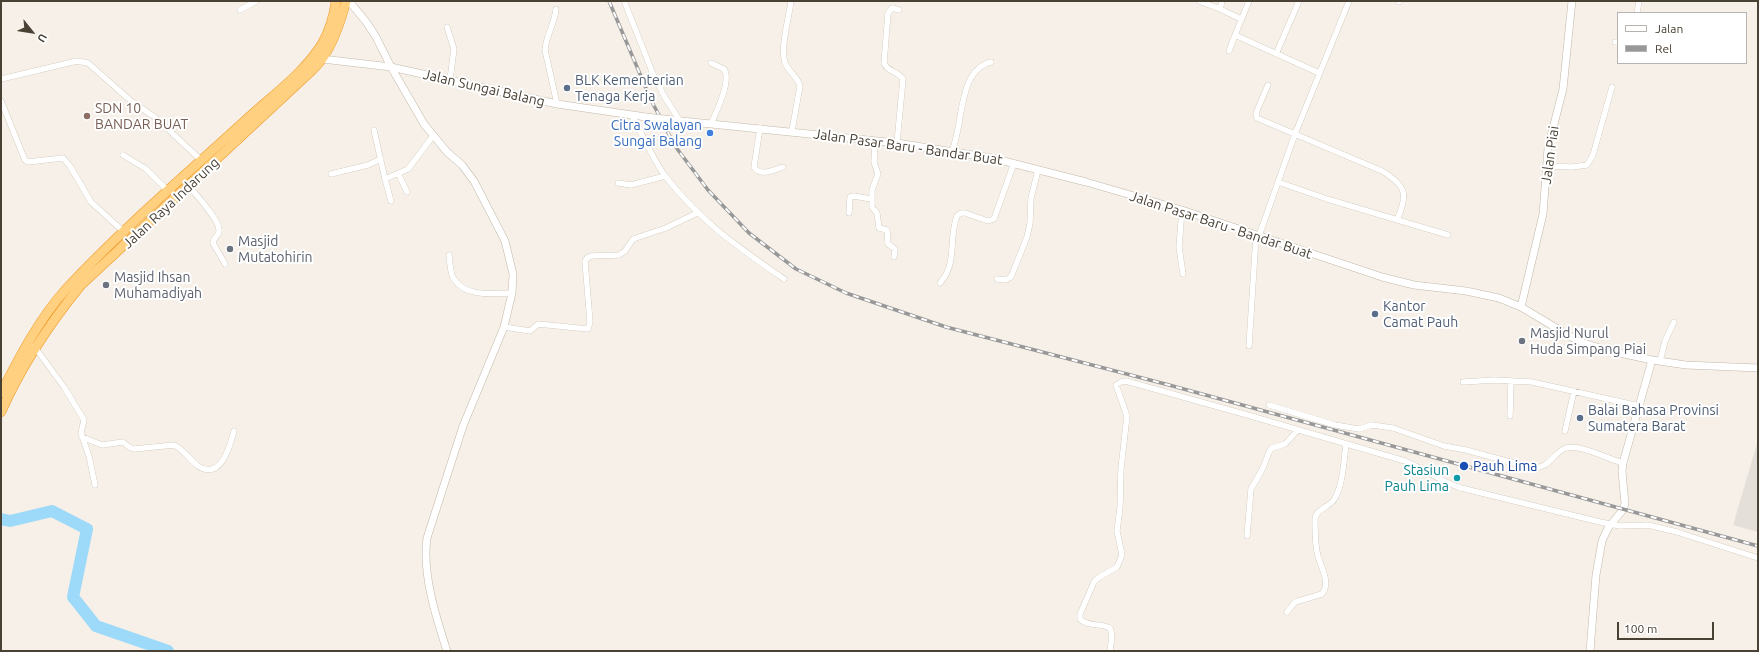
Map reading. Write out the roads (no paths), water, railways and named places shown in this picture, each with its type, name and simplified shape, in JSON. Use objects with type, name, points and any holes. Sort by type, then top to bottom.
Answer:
[{"type":"highway","name":"Jalan Raya Indarung","points":[[1,393],[29,340],[44,316],[67,289],[124,232],[272,96],[312,57],[334,18],[336,1]]},
{"type":"highway","name":"Jalan Raya Indarung","points":[[1,412],[7,398],[51,325],[81,285],[280,101],[322,59],[341,19],[347,1]]},
{"type":"street","points":[[240,10],[256,1]]},
{"type":"street","points":[[347,1],[367,23],[424,124],[447,152],[462,165],[474,181],[505,241],[513,274],[512,293],[504,327],[463,426],[427,538],[426,549],[430,592],[447,651]]},
{"type":"street","points":[[791,1],[783,55],[787,67],[799,82],[800,86],[792,131]]},
{"type":"street","points":[[1199,1],[1241,19]]},
{"type":"street","points":[[1220,9],[1222,1]]},
{"type":"street","points":[[1229,51],[1249,1]]},
{"type":"street","points":[[1276,54],[1299,1]]},
{"type":"street","points":[[1249,346],[1258,236],[1295,134],[1349,1]]},
{"type":"street","name":"Jalan Piai","points":[[1521,307],[1543,214],[1550,142],[1563,89],[1572,1]]},
{"type":"street","points":[[1637,12],[1639,1]]},
{"type":"street","points":[[625,3],[653,74],[664,96],[680,121]]},
{"type":"street","points":[[897,143],[903,79],[900,75],[886,67],[884,63],[888,13],[892,8],[899,10]]},
{"type":"street","points":[[556,9],[556,16],[545,43],[545,50],[557,104]]},
{"type":"street","points":[[447,27],[454,49],[450,80]]},
{"type":"street","points":[[1235,35],[1319,73]]},
{"type":"street","name":"Jalan Sungai Balang","points":[[322,59],[391,67],[557,104],[632,116],[672,120]]},
{"type":"street","points":[[1,79],[77,61],[88,63],[131,101],[156,118],[202,161]]},
{"type":"street","points":[[952,151],[968,82],[974,71],[984,63],[990,62]]},
{"type":"street","points":[[711,63],[724,69],[726,75],[721,100],[711,124]]},
{"type":"street","points":[[1268,86],[1256,116],[1393,177],[1402,188],[1404,195],[1403,205],[1397,220]]},
{"type":"street","points":[[1547,166],[1572,167],[1587,165],[1593,155],[1612,87]]},
{"type":"street","points":[[1,101],[25,160],[28,162],[63,158],[70,166],[91,202],[124,232]]},
{"type":"street","points":[[632,116],[666,176],[697,213],[729,241],[784,279]]},
{"type":"street","name":"Jalan Pasar Baru - Bandar Buat","points":[[672,120],[792,131],[897,143],[952,151],[1014,163],[1182,210],[1382,277],[1414,285],[1484,295],[1512,302],[1583,343],[1606,350],[1660,362],[1701,367],[1758,368]]},
{"type":"street","points":[[760,128],[754,167],[756,171],[762,173],[784,167]]},
{"type":"street","points":[[374,130],[391,201]]},
{"type":"street","points":[[385,179],[412,165],[433,136]]},
{"type":"street","points":[[875,141],[874,162],[878,174],[873,187],[871,199],[872,207],[876,214],[879,228],[887,230],[888,244],[895,249],[894,257]]},
{"type":"street","points":[[123,155],[146,169],[168,191]]},
{"type":"street","points":[[331,174],[368,165],[381,159]]},
{"type":"street","points":[[940,283],[948,273],[951,264],[957,216],[961,213],[965,213],[988,221],[994,219],[1014,163]]},
{"type":"street","points":[[997,279],[1005,280],[1011,277],[1017,263],[1030,223],[1031,198],[1038,170]]},
{"type":"street","points":[[398,173],[407,192]]},
{"type":"street","points":[[618,183],[632,185],[666,176]]},
{"type":"street","points":[[1278,182],[1448,235]]},
{"type":"street","points":[[189,186],[215,220],[219,229],[213,243],[225,264]]},
{"type":"street","points":[[849,213],[850,197],[854,196],[871,199]]},
{"type":"street","points":[[1182,210],[1178,247],[1183,274]]},
{"type":"street","points":[[504,327],[530,331],[538,324],[588,329],[590,322],[587,258],[591,256],[619,255],[625,251],[634,239],[671,226],[697,213]]},
{"type":"street","points":[[449,255],[453,278],[461,286],[471,291],[484,293],[512,293]]},
{"type":"street","points":[[1660,362],[1665,341],[1674,322]]},
{"type":"street","points":[[29,340],[64,387],[84,420],[81,430],[82,437],[89,456],[95,486]]},
{"type":"street","points":[[1590,651],[1599,552],[1604,535],[1622,512],[1625,504],[1622,471],[1623,463],[1652,360]]},
{"type":"street","points":[[1463,382],[1495,380],[1532,382],[1639,406]]},
{"type":"street","points":[[1110,651],[1112,635],[1110,628],[1085,623],[1080,619],[1080,614],[1094,582],[1117,567],[1122,555],[1117,531],[1120,508],[1121,468],[1127,416],[1116,386],[1118,383],[1126,381],[1414,464],[1442,481],[1461,488],[1551,512],[1620,526],[1648,525],[1676,532],[1758,558]]},
{"type":"street","points":[[1510,416],[1511,381]]},
{"type":"street","points":[[1565,431],[1574,391]]},
{"type":"street","points":[[1269,405],[1335,425],[1359,429],[1372,424],[1393,428],[1444,446],[1466,450],[1532,468],[1543,467],[1563,449],[1571,447],[1598,454],[1623,463]]},
{"type":"street","points":[[1248,536],[1251,489],[1253,484],[1262,470],[1270,450],[1285,444],[1298,430]]},
{"type":"street","points":[[82,437],[102,445],[123,442],[134,449],[174,445],[199,466],[208,469],[218,466],[226,458],[234,431]]},
{"type":"street","points":[[1287,612],[1295,602],[1322,594],[1325,589],[1323,568],[1318,556],[1315,520],[1318,512],[1335,499],[1346,444]]},
{"type":"waterway","points":[[1,519],[10,521],[52,511],[87,529],[73,597],[96,626],[168,651]]},
{"type":"railway","points":[[609,1],[651,100],[675,146],[708,190],[749,233],[796,269],[846,293],[946,327],[1169,385],[1758,546]]},
{"type":"place","name":"BLK Kementerian Tenaga Kerja","points":[[567,88]]},
{"type":"place","name":"SDN 10 BANDAR BUAT","points":[[87,116]]},
{"type":"place","name":"Citra Swalayan Sungai Balang","points":[[710,133]]},
{"type":"place","name":"Masjid Mutatohirin","points":[[230,249]]},
{"type":"place","name":"Masjid Ihsan Muhamadiyah","points":[[106,285]]},
{"type":"place","name":"Kantor Camat Pauh","points":[[1375,314]]},
{"type":"place","name":"Masjid Nurul Huda Simpang Piai","points":[[1522,341]]},
{"type":"place","name":"Balai Bahasa Provinsi Sumatera Barat","points":[[1580,418]]},
{"type":"place","name":"Pauh Lima","points":[[1464,466]]},
{"type":"place","name":"Stasiun Pauh Lima","points":[[1457,478]]}]
